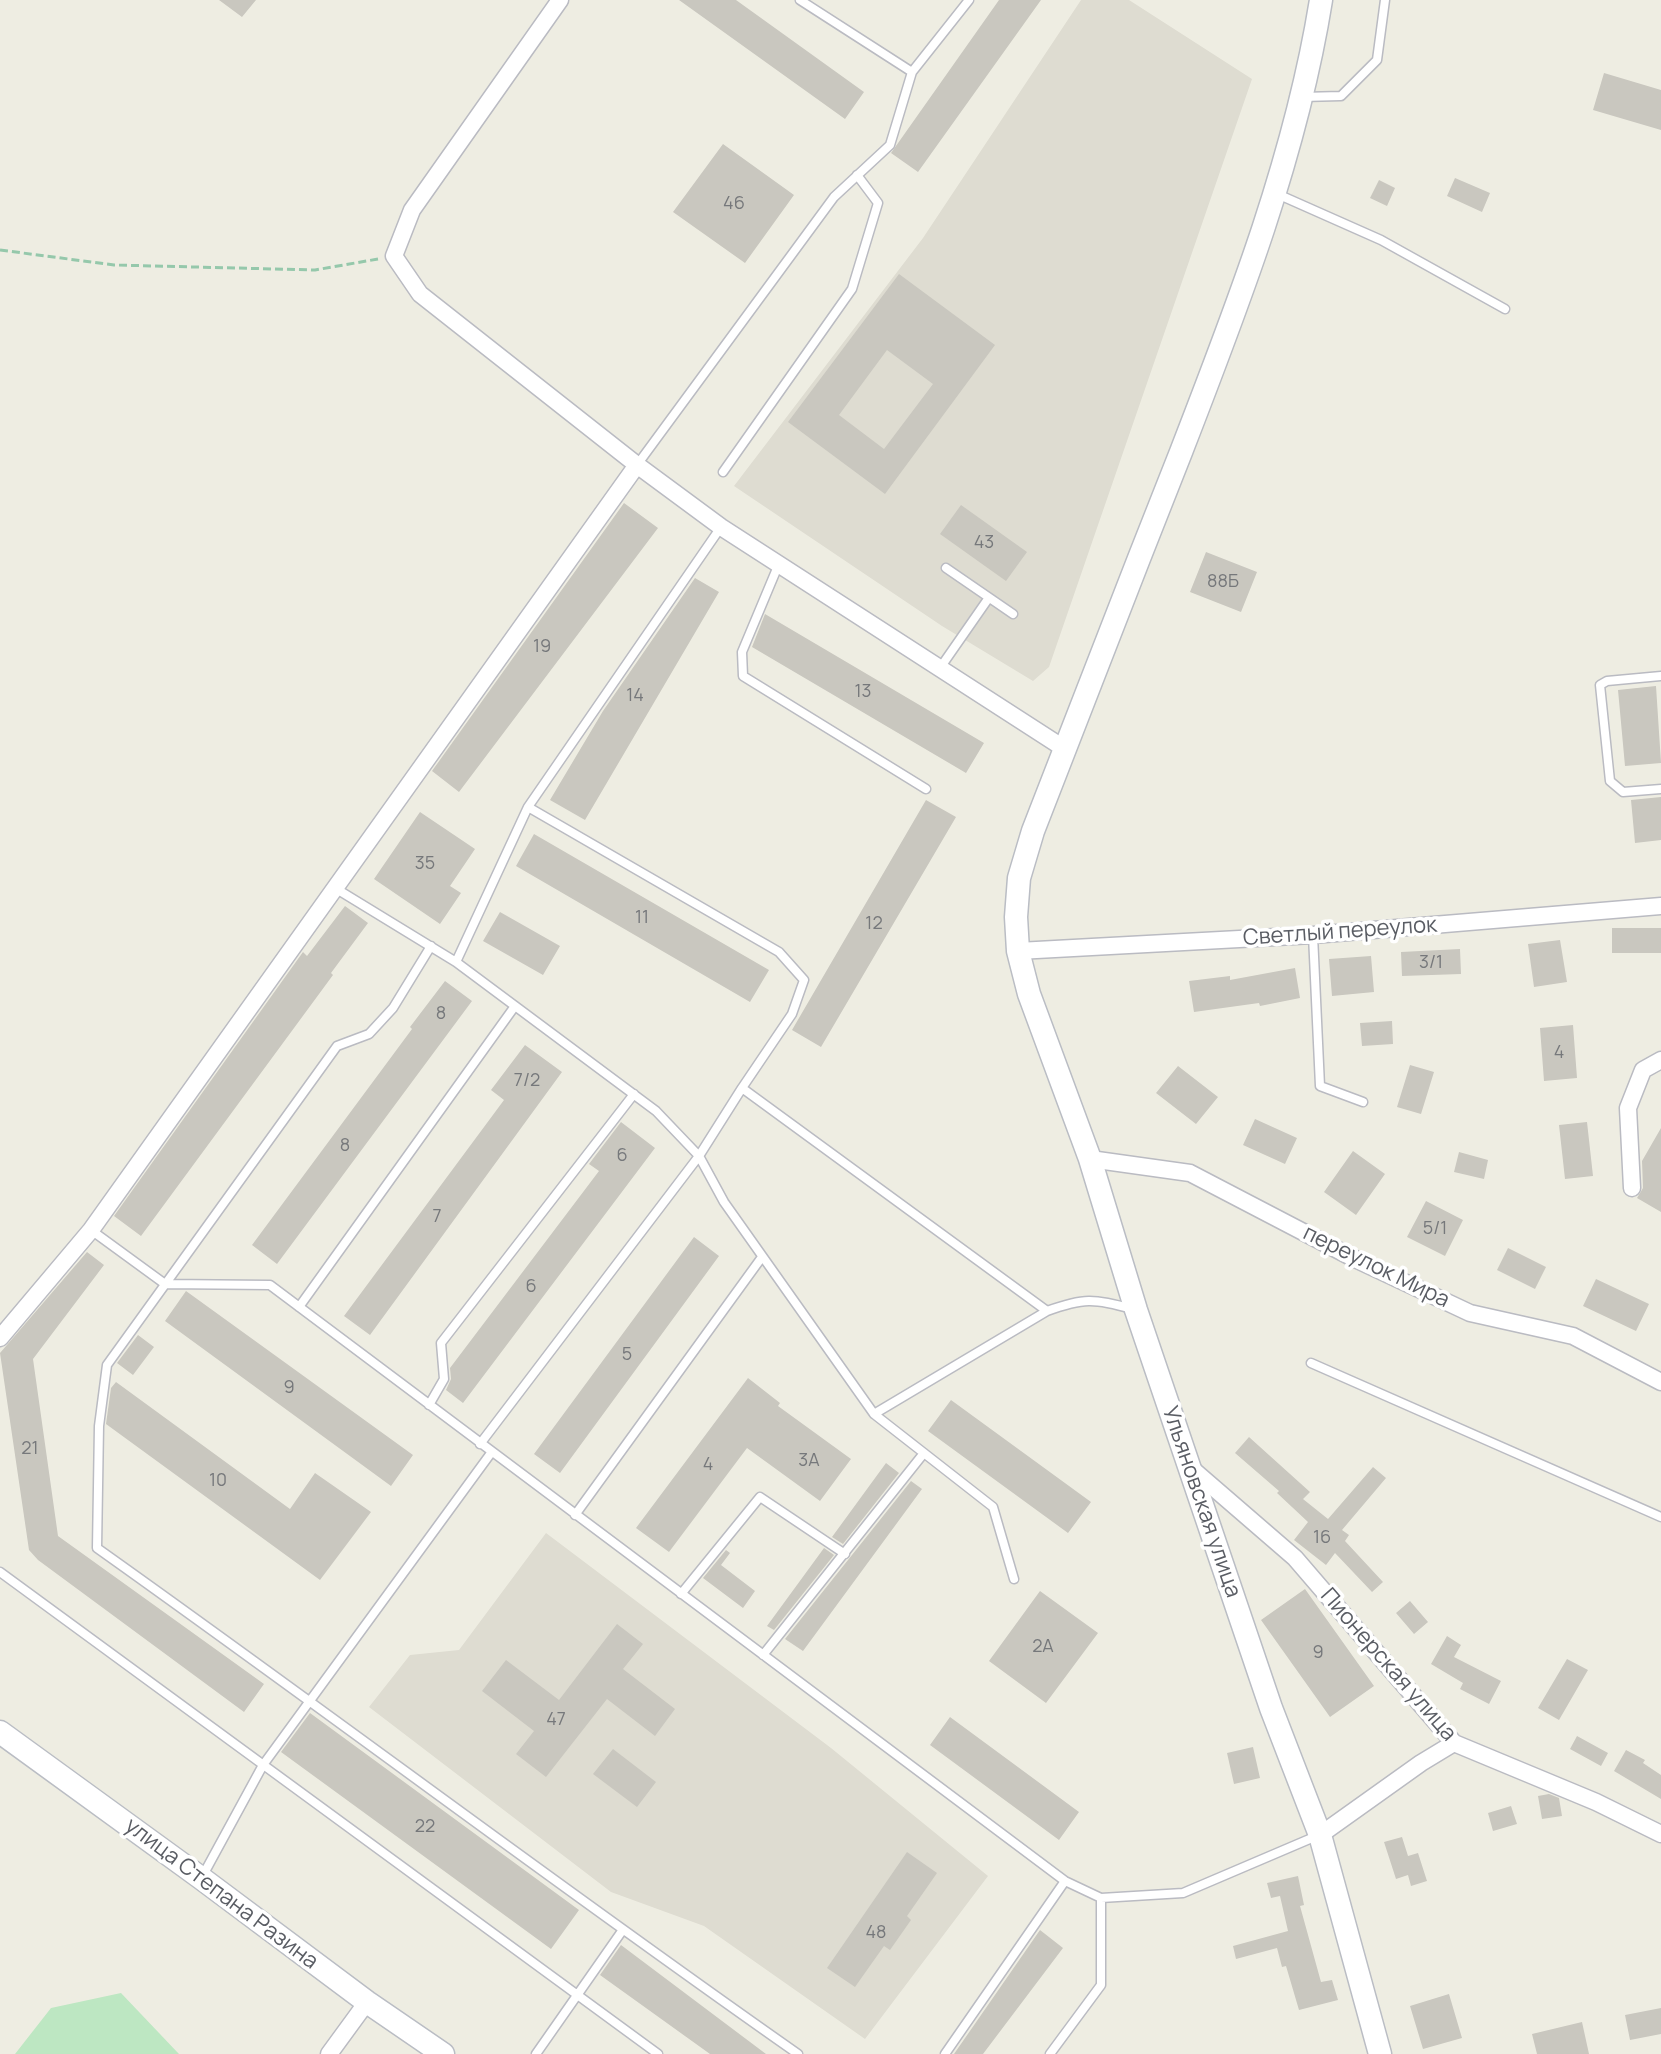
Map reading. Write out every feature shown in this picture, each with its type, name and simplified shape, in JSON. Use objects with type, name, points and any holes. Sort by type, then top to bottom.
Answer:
[{"type":"street","points":[[560,0],[412,210],[394,256],[420,294],[721,527],[1065,749]]},
{"type":"street","name":"Ульяновская улица","points":[[1321,0],[1301,97],[1257,248],[1033,831],[1019,878],[1016,917],[1018,951],[1029,994],[1090,1159],[1136,1310],[1271,1708],[1320,1835],[1380,2054]]},
{"type":"street","points":[[0,1338],[91,1230],[637,465]]},
{"type":"street","name":"Светлый переулок","points":[[1018,951],[1313,935],[1661,906]]},
{"type":"street","points":[[1632,1188],[1628,1108],[1643,1070],[1661,1060]]},
{"type":"street","name":"переулок Мира","points":[[1090,1159],[1190,1173],[1355,1259],[1470,1313],[1573,1336],[1661,1382]]},
{"type":"street","name":"Пионерская улица","points":[[1190,1468],[1295,1558],[1454,1743],[1596,1802],[1661,1834]]},
{"type":"street","name":"улица Степана Разина","points":[[0,1732],[367,2002],[443,2054]]},
{"type":"street","points":[[1320,1835],[1454,1743]]},
{"type":"street","points":[[329,2054],[367,2002]]},
{"type":"lane","points":[[800,0],[912,72]]},
{"type":"lane","points":[[637,465],[834,197],[890,145],[912,72],[969,0]]},
{"type":"lane","points":[[1301,97],[1341,96],[1377,60],[1385,0]]},
{"type":"lane","points":[[723,472],[852,289],[878,203],[857,175]]},
{"type":"lane","points":[[1274,192],[1381,240],[1505,309]]},
{"type":"lane","points":[[456,962],[528,807],[721,527]]},
{"type":"lane","points":[[778,566],[742,652],[743,676],[926,789]]},
{"type":"lane","points":[[946,568],[1013,614]]},
{"type":"lane","points":[[939,669],[988,599]]},
{"type":"lane","points":[[1661,676],[1607,681],[1600,685],[1610,781],[1623,792],[1661,789]]},
{"type":"lane","points":[[480,1444],[699,1156],[792,1014],[804,980],[779,952],[528,807]]},
{"type":"lane","points":[[335,888],[456,962],[656,1111],[699,1156],[724,1202],[874,1414],[993,1507],[1014,1579]]},
{"type":"lane","points":[[1313,935],[1320,1086],[1363,1102]]},
{"type":"lane","points":[[431,946],[393,1008],[369,1034],[337,1046],[107,1365],[99,1426],[97,1548],[311,1700],[622,1931],[798,2054]]},
{"type":"lane","points":[[299,1307],[515,1006]]},
{"type":"lane","points":[[742,1088],[1047,1311]]},
{"type":"lane","points":[[429,1405],[444,1379],[441,1343],[634,1094]]},
{"type":"lane","points":[[91,1230],[165,1284],[270,1285],[1065,1881],[1101,1898],[1183,1893],[1320,1835]]},
{"type":"lane","points":[[575,1515],[762,1257]]},
{"type":"lane","points":[[874,1414],[1047,1311],[1077,1300],[1104,1301],[1136,1310]]},
{"type":"lane","points":[[1311,1363],[1661,1517]]},
{"type":"lane","points":[[201,1878],[263,1765],[491,1453]]},
{"type":"lane","points":[[763,1655],[924,1453]]},
{"type":"lane","points":[[681,1594],[760,1497],[845,1554]]},
{"type":"lane","points":[[0,1572],[658,2054]]},
{"type":"lane","points":[[945,2054],[1065,1881]]},
{"type":"lane","points":[[1050,2054],[1101,1985],[1101,1898]]},
{"type":"lane","points":[[536,2054],[622,1931]]},
{"type":"path","points":[[0,250],[114,265],[315,270],[394,256]]},
{"type":"shaded area","points":[[1081,0],[1129,0],[1252,79],[1049,667],[1033,681],[942,626],[734,486],[923,238]]},
{"type":"shaded area","points":[[546,1533],[831,1748],[988,1876],[865,2039],[704,1926],[611,1892],[369,1707],[410,1655],[459,1650]]},
{"type":"green space","points":[[121,1993],[179,2054],[15,2054],[51,2008]]},
{"type":"building","points":[[219,0],[256,0],[242,17]]},
{"type":"building","points":[[679,0],[736,0],[864,92],[845,119]]},
{"type":"building","points":[[999,0],[1041,0],[918,172],[891,153]]},
{"type":"building","points":[[1604,73],[1661,90],[1661,130],[1593,110]]},
{"type":"building","points":[[723,144],[794,195],[745,263],[673,212]]},
{"type":"building","points":[[1455,178],[1490,193],[1482,212],[1447,196]]},
{"type":"building","points":[[1379,180],[1395,188],[1387,206],[1370,198]]},
{"type":"building","points":[[899,274],[995,345],[885,494],[788,422]],"holes":[[[887,350],[933,384],[884,449],[839,415]]]},
{"type":"building","points":[[624,503],[658,528],[459,792],[432,771]]},
{"type":"building","points":[[961,505],[1027,552],[1006,581],[940,534]]},
{"type":"building","points":[[1206,552],[1257,572],[1241,612],[1190,592]]},
{"type":"building","points":[[695,578],[719,592],[585,820],[550,800],[603,711]]},
{"type":"building","points":[[765,614],[984,743],[966,773],[752,647]]},
{"type":"building","points":[[1656,686],[1661,763],[1625,766],[1618,690]]},
{"type":"building","points":[[1661,797],[1661,840],[1635,843],[1631,800]]},
{"type":"building","points":[[926,800],[956,817],[821,1047],[792,1030]]},
{"type":"building","points":[[420,812],[475,849],[450,886],[461,893],[440,924],[374,879]]},
{"type":"building","points":[[534,834],[769,970],[750,1002],[516,866]]},
{"type":"building","points":[[345,906],[368,923],[141,1236],[114,1216],[303,952],[307,956]]},
{"type":"building","points":[[500,912],[560,946],[543,975],[483,941]]},
{"type":"building","points":[[1612,928],[1661,928],[1661,953],[1612,953]]},
{"type":"building","points":[[1560,940],[1567,982],[1534,987],[1528,944]]},
{"type":"building","points":[[1460,949],[1461,974],[1402,976],[1401,952]]},
{"type":"building","points":[[1371,956],[1374,992],[1332,996],[1329,959]]},
{"type":"building","points":[[1295,968],[1300,998],[1260,1006],[1259,1003],[1194,1012],[1189,981],[1230,976],[1230,980]]},
{"type":"building","points":[[445,981],[472,1001],[277,1264],[252,1245]]},
{"type":"building","points":[[1392,1021],[1393,1044],[1362,1046],[1360,1023]]},
{"type":"building","points":[[1573,1025],[1577,1078],[1544,1081],[1540,1028]]},
{"type":"building","points":[[525,1045],[562,1072],[370,1335],[344,1316],[504,1100],[491,1090]]},
{"type":"building","points":[[1410,1065],[1434,1072],[1421,1114],[1397,1107]]},
{"type":"building","points":[[1178,1066],[1218,1097],[1196,1124],[1156,1093]]},
{"type":"building","points":[[1255,1119],[1297,1138],[1285,1164],[1243,1145]]},
{"type":"building","points":[[621,1122],[655,1148],[463,1403],[446,1390],[451,1379],[450,1368],[599,1171],[589,1164]]},
{"type":"building","points":[[1587,1122],[1593,1176],[1565,1179],[1559,1125]]},
{"type":"building","points":[[1661,1128],[1661,1212],[1637,1198],[1643,1188],[1642,1161]]},
{"type":"building","points":[[1353,1151],[1385,1174],[1356,1215],[1324,1192]]},
{"type":"building","points":[[1459,1152],[1488,1160],[1484,1179],[1454,1172]]},
{"type":"building","points":[[1426,1201],[1463,1220],[1445,1256],[1407,1237]]},
{"type":"building","points":[[694,1237],[719,1256],[560,1473],[534,1454]]},
{"type":"building","points":[[1508,1248],[1546,1267],[1535,1289],[1497,1270]]},
{"type":"building","points":[[87,1252],[104,1265],[33,1359],[58,1536],[264,1684],[244,1712],[38,1560],[29,1550],[0,1353]]},
{"type":"building","points":[[1596,1279],[1649,1304],[1636,1331],[1583,1306]]},
{"type":"building","points":[[186,1291],[413,1455],[391,1486],[165,1321]]},
{"type":"building","points":[[138,1335],[154,1347],[133,1375],[117,1363]]},
{"type":"building","points":[[748,1378],[780,1403],[778,1406],[851,1459],[820,1501],[747,1448],[669,1552],[636,1528]]},
{"type":"building","points":[[116,1382],[290,1509],[315,1473],[371,1512],[320,1580],[106,1424],[111,1388]]},
{"type":"building","points":[[951,1400],[1091,1502],[1068,1533],[928,1431]]},
{"type":"building","points":[[1249,1437],[1310,1492],[1303,1499],[1328,1519],[1373,1467],[1386,1478],[1342,1530],[1349,1535],[1345,1541],[1383,1582],[1372,1592],[1335,1553],[1326,1565],[1294,1540],[1308,1522],[1277,1493],[1279,1491],[1235,1453]]},
{"type":"building","points":[[886,1463],[899,1473],[843,1544],[832,1537]]},
{"type":"building","points":[[911,1481],[922,1489],[803,1651],[785,1639]]},
{"type":"building","points":[[824,1548],[834,1555],[774,1630],[767,1626]]},
{"type":"building","points":[[726,1550],[730,1553],[721,1565],[755,1591],[743,1608],[703,1578]]},
{"type":"building","points":[[1305,1589],[1374,1686],[1330,1717],[1261,1620]]},
{"type":"building","points":[[1040,1591],[1098,1633],[1046,1703],[989,1661]]},
{"type":"building","points":[[1410,1601],[1428,1622],[1414,1634],[1396,1613]]},
{"type":"building","points":[[617,1624],[643,1644],[623,1669],[675,1709],[655,1736],[607,1699],[546,1777],[516,1754],[534,1731],[482,1691],[506,1660],[559,1700]]},
{"type":"building","points":[[1447,1636],[1461,1645],[1454,1657],[1501,1681],[1489,1704],[1460,1689],[1463,1683],[1431,1664]]},
{"type":"building","points":[[1567,1659],[1588,1670],[1559,1720],[1538,1708]]},
{"type":"building","points":[[310,1713],[579,1910],[551,1949],[281,1752]]},
{"type":"building","points":[[950,1717],[1079,1812],[1059,1840],[930,1745]]},
{"type":"building","points":[[1577,1736],[1608,1753],[1601,1766],[1570,1749]]},
{"type":"building","points":[[1253,1747],[1260,1778],[1234,1784],[1227,1753]]},
{"type":"building","points":[[613,1749],[656,1782],[637,1807],[593,1774]]},
{"type":"building","points":[[1626,1750],[1645,1760],[1643,1763],[1661,1775],[1661,1799],[1614,1771]]},
{"type":"building","points":[[1549,1794],[1559,1798],[1562,1816],[1542,1819],[1538,1796]]},
{"type":"building","points":[[1511,1806],[1517,1824],[1493,1831],[1488,1813]]},
{"type":"building","points":[[1402,1837],[1408,1856],[1418,1853],[1427,1881],[1411,1886],[1408,1875],[1396,1879],[1384,1842]]},
{"type":"building","points":[[907,1852],[937,1873],[907,1916],[911,1920],[890,1950],[884,1946],[855,1987],[827,1968]]},
{"type":"building","points":[[1298,1876],[1304,1905],[1300,1906],[1321,1982],[1332,1980],[1338,2000],[1299,2010],[1286,1966],[1282,1967],[1277,1948],[1236,1959],[1233,1946],[1288,1931],[1280,1896],[1271,1898],[1267,1883]]},
{"type":"building","points":[[1040,1930],[1063,1948],[983,2054],[954,2054]]},
{"type":"building","points":[[621,1945],[766,2054],[710,2054],[600,1975]]},
{"type":"building","points":[[1449,1994],[1462,2038],[1423,2049],[1410,2006]]},
{"type":"building","points":[[1661,2008],[1661,2034],[1630,2040],[1625,2015]]},
{"type":"building","points":[[1582,2022],[1589,2054],[1537,2054],[1532,2034]]}]
